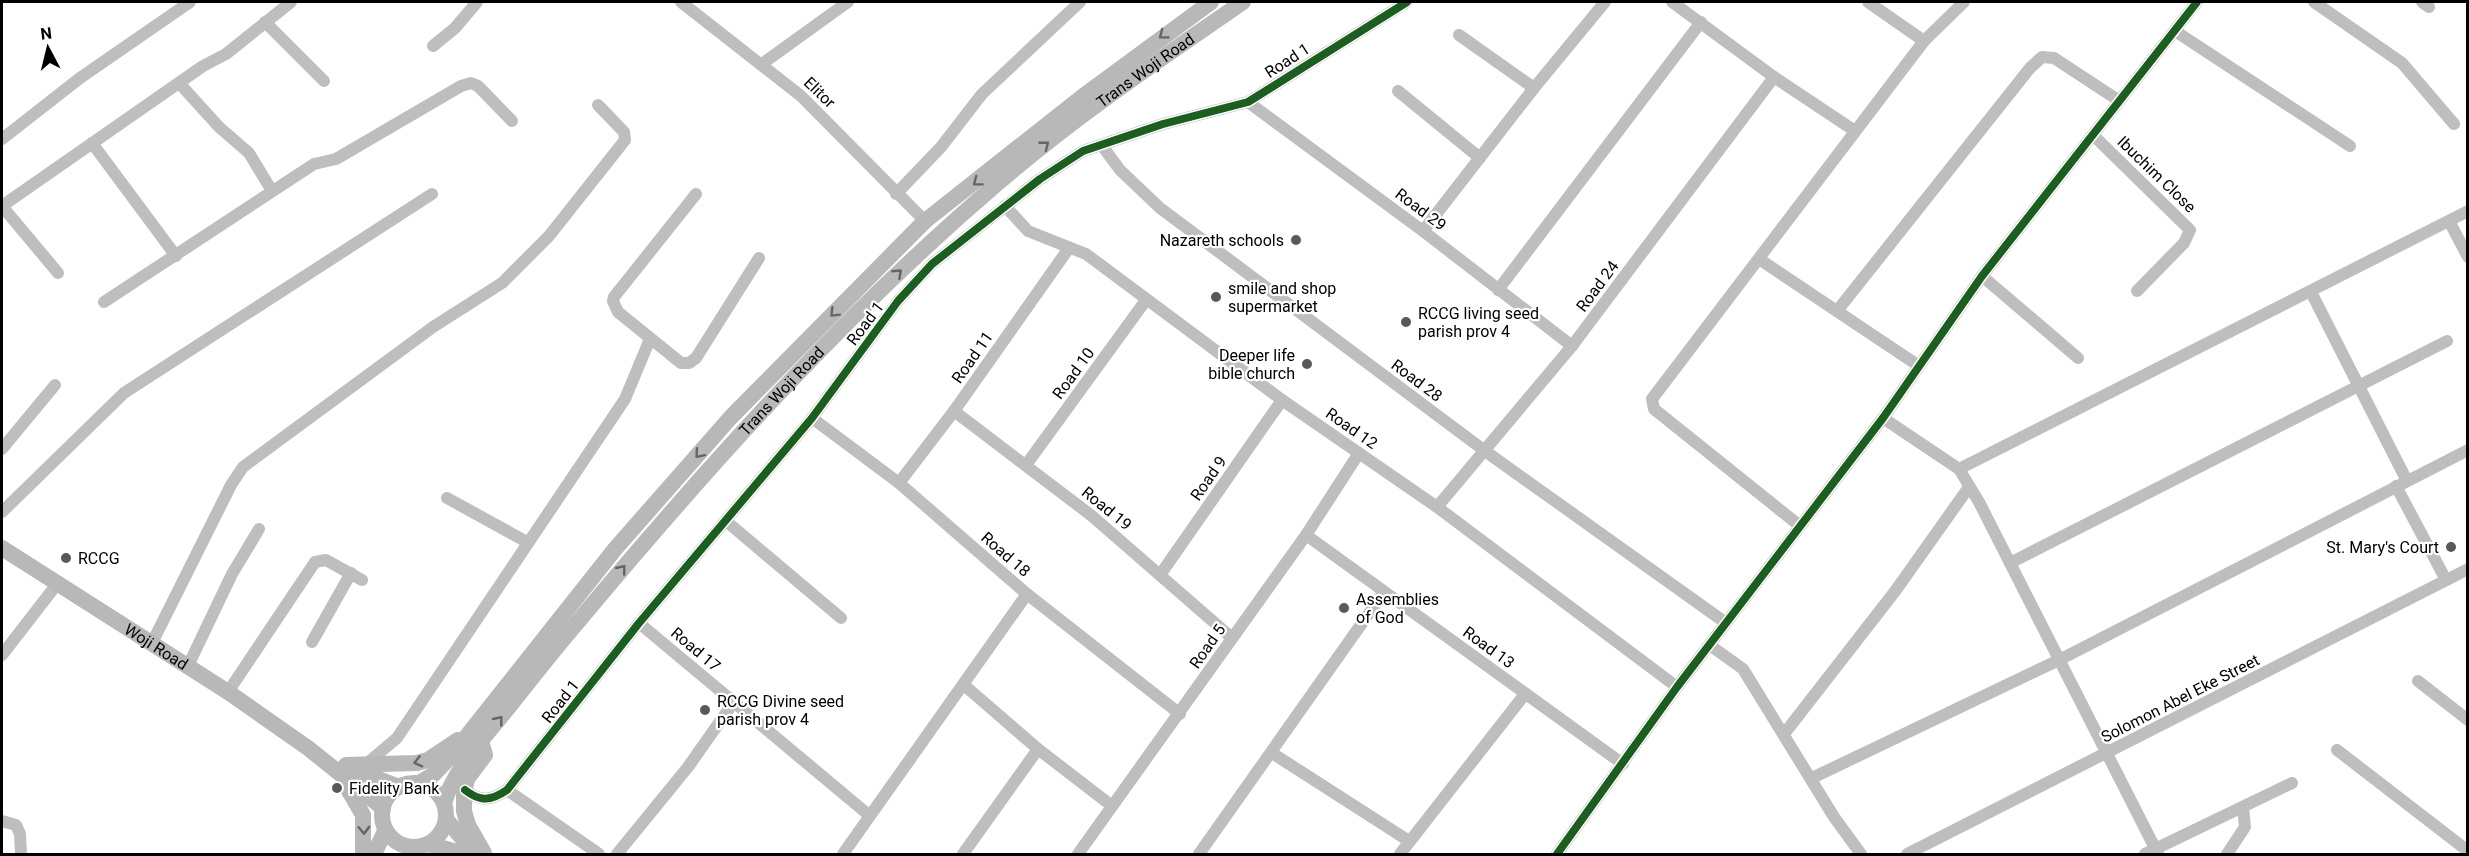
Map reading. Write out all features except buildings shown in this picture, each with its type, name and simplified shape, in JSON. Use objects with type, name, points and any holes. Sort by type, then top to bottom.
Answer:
[{"type":"main road","name":"Trans Woji Road","points":[[445,811],[450,785],[475,737],[615,549],[731,417],[925,221],[1091,90],[1211,2]]},
{"type":"main road","name":"Trans Woji Road","points":[[419,783],[475,737],[668,512],[750,421],[890,280],[1000,180],[1152,64],[1243,2]]},
{"type":"main road","name":"Woji Road","points":[[2,548],[228,692],[308,748],[341,768]]},
{"type":"main road","points":[[341,768],[417,763],[475,737],[485,755],[467,779],[466,818],[485,854]]},
{"type":"main road","points":[[341,768],[399,787]]},
{"type":"main road","points":[[341,768],[382,808]]},
{"type":"main road","points":[[341,768],[363,815],[363,855]]},
{"type":"main road","points":[[445,811],[440,835],[429,844],[406,851],[385,831],[382,821],[382,808],[390,793],[399,787],[419,783],[429,787],[445,811],[461,837],[485,854]]},
{"type":"main road","points":[[374,855],[382,842],[385,831]]},
{"type":"main road","points":[[429,844],[463,855]]},
{"type":"street","points":[[167,2],[176,12]]},
{"type":"street","points":[[2,139],[80,78],[190,2]]},
{"type":"street","points":[[58,273],[2,206],[203,66],[226,54],[291,2]]},
{"type":"street","points":[[433,46],[455,28],[477,2]]},
{"type":"street","name":"Elitor","points":[[681,2],[801,96],[925,221]]},
{"type":"street","points":[[762,64],[848,2]]},
{"type":"street","points":[[897,194],[941,147],[982,94],[1080,2]]},
{"type":"street","name":"Road 1","points":[[507,790],[639,622],[812,418],[898,301],[932,264],[1040,179],[1083,152],[1103,147],[1163,124],[1248,102],[1407,2]]},
{"type":"street","points":[[1423,231],[1534,88],[1605,2]]},
{"type":"street","points":[[1672,2],[1774,77],[1855,131]]},
{"type":"street","points":[[1868,2],[1924,41]]},
{"type":"street","points":[[1800,526],[1651,404],[1652,399],[1924,41],[1964,2]]},
{"type":"street","points":[[1557,855],[1677,687],[1711,646],[1726,623],[1883,418],[1982,276],[2197,2]]},
{"type":"street","points":[[2314,2],[2402,63],[2454,124]]},
{"type":"street","points":[[265,22],[324,81]]},
{"type":"street","points":[[1498,290],[1701,22]]},
{"type":"street","points":[[2175,31],[2350,146]]},
{"type":"street","points":[[1459,35],[1534,88]]},
{"type":"street","points":[[1837,311],[2030,68],[2042,57],[2054,58],[2118,100]]},
{"type":"street","name":"Road 24","points":[[1437,507],[1572,346],[1774,77]]},
{"type":"street","points":[[104,302],[314,164],[336,159],[438,98],[471,83],[478,86],[512,121]]},
{"type":"street","points":[[180,84],[219,127],[249,153],[272,191]]},
{"type":"street","points":[[1398,91],[1480,158]]},
{"type":"street","name":"Road 29","points":[[1248,102],[1423,231],[1572,346]]},
{"type":"street","points":[[152,645],[231,485],[243,468],[433,327],[502,283],[549,236],[625,140],[624,132],[598,105]]},
{"type":"street","name":"Ibuchim Close","points":[[2093,135],[2190,230],[2184,243],[2137,291]]},
{"type":"street","points":[[92,143],[176,256]]},
{"type":"street","name":"Road 28","points":[[1103,147],[1120,170],[1160,208],[1485,451],[1726,623]]},
{"type":"street","points":[[2,512],[124,393],[432,194]]},
{"type":"street","points":[[696,194],[613,301],[618,312],[681,363],[689,363],[696,358],[759,258]]},
{"type":"street","name":"Road 12","points":[[1005,206],[1028,231],[1086,254],[1282,400],[1437,507],[1677,687]]},
{"type":"street","points":[[1959,469],[2468,211]]},
{"type":"street","points":[[2449,221],[2468,257]]},
{"type":"street","name":"Road 11","points":[[899,483],[954,411],[1069,248]]},
{"type":"street","points":[[1759,259],[1919,366]]},
{"type":"street","points":[[1982,276],[2078,358]]},
{"type":"street","points":[[2312,292],[2446,580]]},
{"type":"street","name":"Road 10","points":[[1026,465],[1146,300]]},
{"type":"street","points":[[364,766],[397,738],[625,399],[650,339]]},
{"type":"street","points":[[2010,563],[2447,341]]},
{"type":"street","points":[[2,449],[55,386]]},
{"type":"street","name":"Road 9","points":[[1160,575],[1282,400]]},
{"type":"street","name":"Road 19","points":[[954,411],[1092,516],[1232,638]]},
{"type":"street","name":"Road 18","points":[[812,418],[899,483],[1027,594],[1180,714]]},
{"type":"street","points":[[1883,418],[1959,469],[2010,563],[2153,853],[2292,783]]},
{"type":"street","points":[[1812,778],[2059,660],[2468,450]]},
{"type":"street","name":"Road 5","points":[[1078,855],[1306,535],[1359,453]]},
{"type":"street","points":[[1784,734],[1896,590],[1969,487]]},
{"type":"street","points":[[447,498],[528,542]]},
{"type":"street","points":[[726,521],[841,618]]},
{"type":"street","points":[[187,668],[232,574],[259,529]]},
{"type":"street","name":"Road 13","points":[[1306,535],[1623,764]]},
{"type":"street","points":[[228,692],[315,562],[326,560],[362,580]]},
{"type":"street","name":"Solomon Abel Eke Street","points":[[1907,855],[2468,569]]},
{"type":"street","points":[[312,642],[351,573]]},
{"type":"street","points":[[2,655],[57,584]]},
{"type":"street","points":[[1199,855],[1384,592]]},
{"type":"street","points":[[843,855],[1027,594]]},
{"type":"street","name":"Road 17","points":[[639,622],[870,816]]},
{"type":"street","points":[[1711,646],[1743,669],[1812,778],[1834,818],[1861,855]]},
{"type":"street","points":[[2418,681],[2468,720]]},
{"type":"street","points":[[964,685],[1038,749],[1112,806]]},
{"type":"street","points":[[1400,855],[1526,694]]},
{"type":"street","points":[[617,855],[688,767],[733,703]]},
{"type":"street","points":[[963,855],[1038,749]]},
{"type":"street","points":[[2337,750],[2468,851]]},
{"type":"street","points":[[1272,753],[1409,842]]},
{"type":"street","points":[[465,790],[484,800],[494,799],[507,790],[599,855]]},
{"type":"street","points":[[2227,855],[2245,827],[2243,807]]},
{"type":"street","points":[[2,821],[16,825],[20,834],[21,855]]},
{"type":"cycle path","points":[[465,790],[476,797],[486,799],[507,790],[639,623],[812,418],[898,301],[932,264],[1040,179],[1083,151],[1163,124],[1248,102],[1407,2]]},
{"type":"cycle path","points":[[1557,854],[1677,687],[1883,418],[1982,276],[2197,2]]},
{"type":"place","name":"Nazareth schools","points":[[1296,240]]},
{"type":"place","name":"smile and shop supermarket","points":[[1216,297]]},
{"type":"place","name":"RCCG living seed parish prov 4","points":[[1406,322]]},
{"type":"place","name":"Deeper life bible church","points":[[1307,364]]},
{"type":"place","name":"St. Mary's Court","points":[[2451,547]]},
{"type":"place","name":"RCCG","points":[[66,558]]},
{"type":"place","name":"Assemblies of God","points":[[1344,608]]},
{"type":"place","name":"RCCG Divine seed parish prov 4","points":[[705,710]]},
{"type":"place","name":"Fidelity Bank","points":[[337,788]]}]
